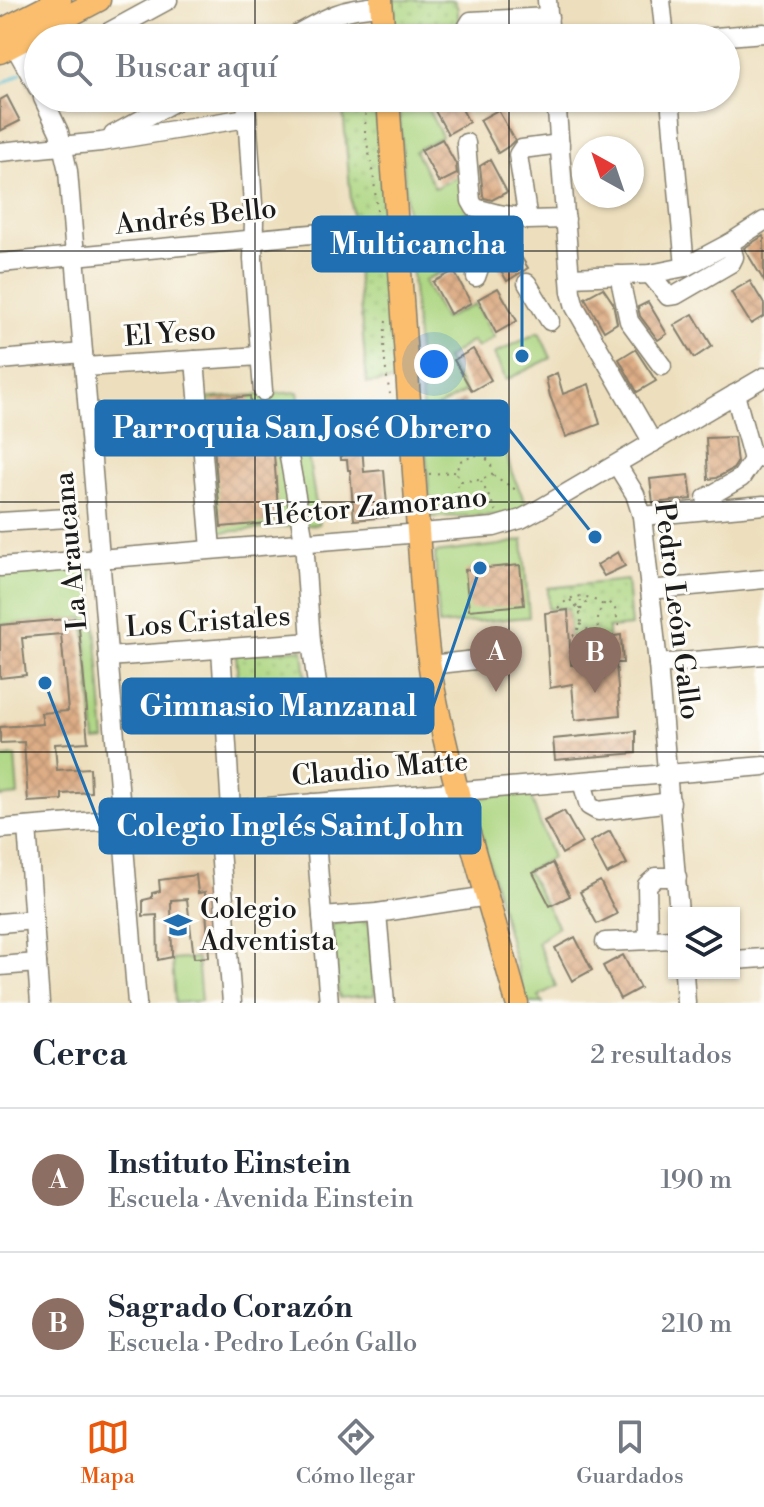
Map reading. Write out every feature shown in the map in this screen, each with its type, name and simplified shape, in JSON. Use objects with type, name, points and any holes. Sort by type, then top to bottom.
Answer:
[{"type":"main road","points":[[21,61],[22,10],[60,0]]},
{"type":"main road","points":[[68,24],[99,0]]},
{"type":"main road","points":[[381,3],[383,24]]},
{"type":"main road","points":[[389,112],[417,522],[433,688],[457,790],[517,1003]]},
{"type":"street","points":[[124,24],[168,0]]},
{"type":"street","points":[[661,0],[664,24]]},
{"type":"street","points":[[315,24],[344,10],[381,3]]},
{"type":"street","points":[[469,24],[471,21],[548,8]]},
{"type":"street","points":[[740,35],[764,33]]},
{"type":"street","name":"La Araucana","points":[[49,112],[64,147],[68,171],[137,1003]]},
{"type":"street","points":[[101,142],[156,112]]},
{"type":"street","points":[[247,112],[263,391]]},
{"type":"street","points":[[557,112],[571,292],[575,307],[653,443]]},
{"type":"street","points":[[671,112],[685,267]]},
{"type":"street","points":[[0,152],[101,142],[247,118]]},
{"type":"street","points":[[466,143],[471,201],[475,208],[530,221],[566,219]]},
{"type":"street","points":[[526,218],[518,155],[522,149],[560,144]]},
{"type":"street","points":[[476,277],[498,214]]},
{"type":"street","points":[[570,277],[650,274],[685,267],[764,221]]},
{"type":"street","name":"Andrés Bello","points":[[0,263],[397,226]]},
{"type":"street","points":[[650,274],[668,296],[676,295],[731,263],[734,257],[730,243]]},
{"type":"street","points":[[619,275],[629,321],[662,366]]},
{"type":"street","points":[[527,283],[550,321]]},
{"type":"street","name":"El Yeso","points":[[0,360],[195,360],[260,356]]},
{"type":"street","points":[[195,360],[211,549]]},
{"type":"street","name":"Héctor Zamorano","points":[[0,567],[304,541],[417,522],[494,527],[507,524],[617,465],[764,377]]},
{"type":"street","points":[[706,498],[741,478],[759,457],[735,394]]},
{"type":"street","points":[[286,440],[304,541],[311,642],[319,698]]},
{"type":"street","name":"Pedro León Gallo","points":[[617,465],[635,494],[642,516],[679,907]]},
{"type":"street","points":[[642,516],[764,505]]},
{"type":"street","points":[[0,522],[68,518]]},
{"type":"street","points":[[650,590],[764,579]]},
{"type":"street","name":"Los Cristales","points":[[108,657],[311,642]]},
{"type":"street","points":[[221,649],[232,1003]]},
{"type":"street","points":[[658,664],[764,655]]},
{"type":"street","points":[[430,665],[475,660]]},
{"type":"street","points":[[224,702],[433,688]]},
{"type":"street","name":"Claudio Matte","points":[[0,829],[764,766]]},
{"type":"street","points":[[582,782],[589,806],[598,811],[671,802]]},
{"type":"street","points":[[313,803],[329,1003]]},
{"type":"street","points":[[27,827],[40,1003]]},
{"type":"street","points":[[648,940],[647,885],[656,877],[677,877]]},
{"type":"street","points":[[322,917],[377,913],[488,896]]},
{"type":"street","points":[[377,913],[385,1003]]},
{"type":"street","points":[[0,923],[34,920]]},
{"type":"street","points":[[605,942],[668,939]]},
{"type":"street","points":[[740,960],[764,958]]},
{"type":"street","points":[[0,966],[37,963]]},
{"type":"street","points":[[684,979],[686,1003]]},
{"type":"path","points":[[487,460],[490,438]]},
{"type":"path","points":[[461,481],[456,472],[460,461],[480,454],[491,463],[492,474]]},
{"type":"path","points":[[414,475],[456,472]]},
{"type":"path","points":[[461,481],[481,480],[492,474]]},
{"type":"path","points":[[492,474],[516,490]]},
{"type":"path","points":[[481,480],[498,515],[507,524]]},
{"type":"path","points":[[417,522],[450,501],[461,481]]},
{"type":"path","points":[[571,638],[580,624],[581,597]]},
{"type":"path","points":[[558,608],[569,599],[581,597],[603,605]]},
{"type":"path","points":[[569,599],[580,611]]},
{"type":"path","points":[[580,611],[592,599]]},
{"type":"path","points":[[580,624],[598,642],[597,617],[607,601],[613,605],[619,627]]},
{"type":"green space","points":[[387,0],[454,0],[458,9],[458,24],[391,24]]},
{"type":"green space","points":[[343,112],[376,112],[399,381],[367,383]]},
{"type":"green space","points":[[399,112],[429,112],[442,136],[415,151],[435,188],[463,174],[480,205],[434,230],[454,265],[424,281],[444,319],[475,304],[494,337],[477,348],[472,341],[446,359],[465,392],[436,408],[457,450],[501,433],[511,471],[527,506],[514,513],[498,515],[431,517]]},
{"type":"green space","points":[[539,332],[551,358],[506,380],[494,354]]},
{"type":"green space","points":[[298,392],[319,524],[213,533],[201,399]]},
{"type":"green space","points":[[523,540],[529,617],[439,625],[435,553]]},
{"type":"green space","points":[[91,566],[105,740],[95,741],[84,618],[0,625],[0,572]]},
{"type":"green space","points":[[627,580],[631,626],[608,628],[608,643],[570,646],[568,608],[548,609],[548,588]]},
{"type":"green space","points":[[303,649],[307,691],[239,696],[236,654]]},
{"type":"green space","points":[[15,756],[18,795],[0,797],[0,758]]},
{"type":"green space","points":[[529,791],[552,858],[527,871],[558,927],[537,942],[556,986],[539,996],[543,1003],[526,1003],[472,799]]},
{"type":"green space","points":[[368,921],[375,995],[339,998],[332,924]]},
{"type":"green space","points":[[197,958],[201,1001],[175,1003],[172,960]]},
{"type":"building","points":[[7,96],[20,121],[0,131],[0,100]]},
{"type":"building","points":[[436,112],[464,112],[469,122],[448,134]]},
{"type":"building","points":[[499,112],[515,140],[498,153],[480,120]]},
{"type":"building","points":[[442,139],[456,164],[457,174],[439,183],[421,150]]},
{"type":"building","points":[[490,160],[507,192],[492,200],[484,198],[480,166]]},
{"type":"building","points":[[763,236],[764,239],[764,281],[744,248]]},
{"type":"building","points":[[509,237],[528,268],[507,281],[495,260],[501,242]]},
{"type":"building","points":[[454,271],[471,303],[450,314],[433,282]]},
{"type":"building","points":[[750,281],[764,304],[764,316],[751,324],[731,292]]},
{"type":"building","points":[[498,288],[517,321],[496,333],[478,299]]},
{"type":"building","points":[[603,288],[613,303],[617,323],[604,331],[585,298]]},
{"type":"building","points":[[648,302],[667,334],[658,340],[640,316],[638,307]]},
{"type":"building","points":[[693,314],[712,346],[694,358],[674,325]]},
{"type":"building","points":[[473,349],[491,380],[472,391],[454,360]]},
{"type":"building","points":[[635,349],[656,381],[637,392],[619,359]]},
{"type":"building","points":[[557,373],[563,394],[589,384],[600,424],[566,437],[546,378]]},
{"type":"building","points":[[250,396],[254,441],[273,440],[279,522],[221,527],[210,400]]},
{"type":"building","points":[[464,399],[482,433],[461,444],[444,411]]},
{"type":"building","points":[[361,432],[364,472],[384,470],[388,517],[354,520],[350,470],[347,460],[341,460],[337,434]]},
{"type":"building","points":[[734,437],[737,463],[733,469],[708,479],[706,438]]},
{"type":"building","points":[[689,475],[692,499],[653,503],[650,479]]},
{"type":"building","points":[[618,552],[625,566],[604,576],[597,565]]},
{"type":"building","points":[[520,565],[524,605],[469,610],[465,570]]},
{"type":"building","points":[[568,610],[571,665],[609,663],[608,637],[621,635],[623,663],[616,663],[620,715],[575,720],[572,684],[550,688],[545,613]]},
{"type":"building","points":[[78,618],[88,742],[55,744],[57,770],[90,768],[91,792],[62,794],[62,800],[28,802],[24,742],[0,743],[0,727],[43,724],[41,713],[68,711],[61,634],[22,638],[26,675],[0,678],[0,625]]},
{"type":"building","points":[[636,731],[636,753],[555,760],[553,739]]},
{"type":"building","points":[[564,811],[582,843],[562,854],[544,821]]},
{"type":"building","points":[[610,831],[627,864],[607,874],[590,842]]},
{"type":"building","points":[[553,863],[570,896],[550,906],[533,873]]},
{"type":"building","points":[[196,875],[198,893],[205,892],[209,957],[194,958],[187,899],[171,900],[172,957],[158,960],[157,915],[143,916],[143,900],[152,898],[152,893],[160,891],[159,880]]},
{"type":"building","points":[[600,881],[617,914],[597,924],[580,892]]},
{"type":"building","points":[[575,937],[592,970],[572,981],[555,948]]},
{"type":"building","points":[[623,955],[640,988],[620,999],[603,966]]},
{"type":"waterway","points":[[0,85],[21,73]]},
{"type":"place","name":"Multicancha","points":[[522,356]]},
{"type":"place","name":"Parroquia San José Obrero","points":[[595,537]]},
{"type":"place","name":"Gimnasio Manzanal","points":[[480,568]]},
{"type":"place","name":"Colegio Inglés Saint John","points":[[45,683]]},
{"type":"place","name":"Instituto Einstein","points":[[496,692]]},
{"type":"place","name":"Sagrado Corazón","points":[[595,693]]},
{"type":"place","name":"Colegio Adventista","points":[[178,925]]}]
